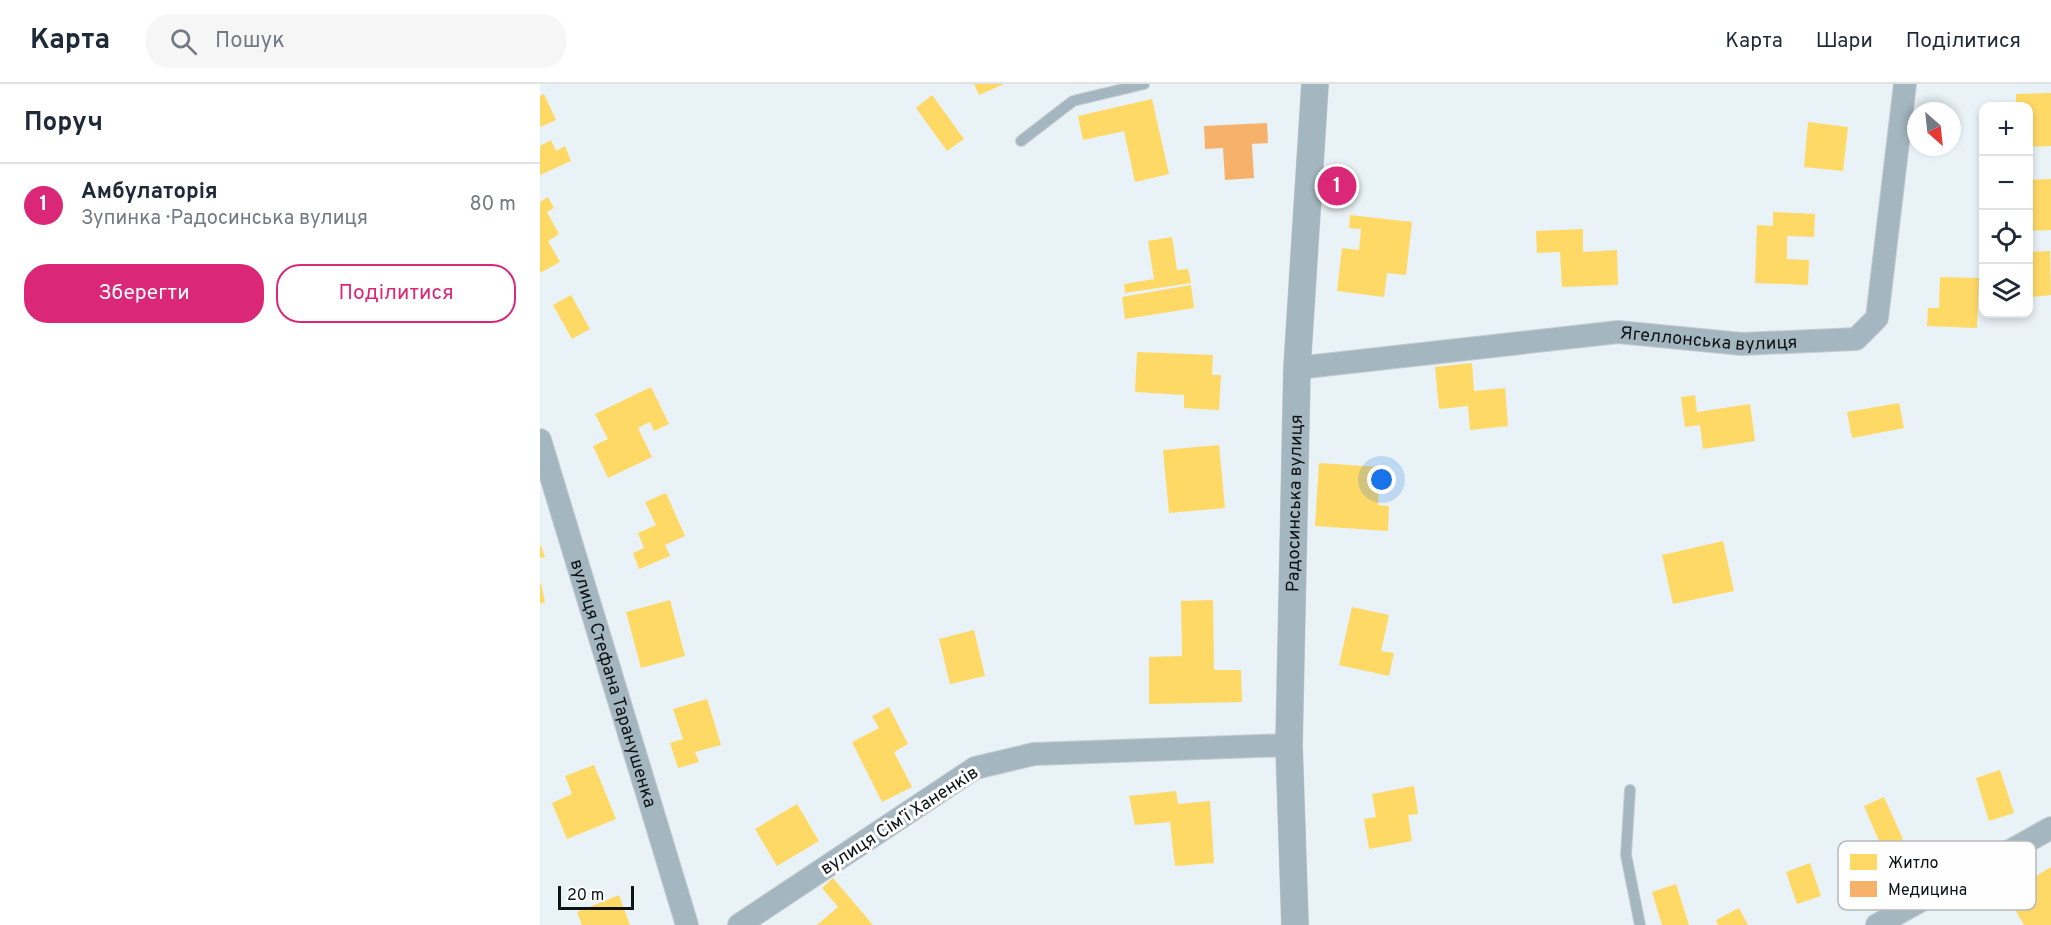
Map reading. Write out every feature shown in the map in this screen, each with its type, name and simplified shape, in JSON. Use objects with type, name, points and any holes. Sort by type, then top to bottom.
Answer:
[{"type":"street","name":"Радосинська вулиця","points":[[1295,925],[1289,745],[1297,368],[1315,84]]},
{"type":"street","name":"Ягеллонська вулиця","points":[[1297,368],[1618,332],[1742,344],[1856,339],[1877,318],[1905,84]]},
{"type":"street","name":"вулиця Стефана Таранушенка","points":[[540,440],[687,925]]},
{"type":"street","name":"вулиця Сімʼї Ханенків","points":[[739,925],[975,768],[1034,754],[1289,745]]},
{"type":"street","points":[[2028,841],[2051,828]]},
{"type":"street","points":[[1877,925],[1904,910]]},
{"type":"lane","points":[[1021,141],[1073,101],[1144,84]]},
{"type":"lane","points":[[1630,790],[1626,855],[1640,925]]},
{"type":"building: Житло","points":[[974,84],[1004,84],[979,95]]},
{"type":"building: Житло","points":[[2051,93],[2051,146],[2033,147],[2033,102],[2016,102],[2016,94]]},
{"type":"building: Житло","points":[[544,94],[556,120],[540,127],[540,96]]},
{"type":"building: Житло","points":[[932,95],[964,139],[947,151],[916,108]]},
{"type":"building: Житло","points":[[1152,99],[1169,174],[1135,182],[1124,131],[1083,140],[1078,116]]},
{"type":"building: Житло","points":[[1808,122],[1848,127],[1843,171],[1804,167]]},
{"type":"building: Житло","points":[[551,140],[556,151],[565,146],[571,161],[540,175],[540,146]]},
{"type":"building: Житло","points":[[2051,179],[2051,230],[2033,231],[2033,180]]},
{"type":"building: Житло","points":[[548,197],[554,208],[547,212],[559,234],[548,241],[560,262],[540,273],[540,202]]},
{"type":"building: Житло","points":[[1773,212],[1815,214],[1814,237],[1787,236],[1787,259],[1809,260],[1808,285],[1755,283],[1757,225],[1773,226]]},
{"type":"building: Житло","points":[[1350,215],[1412,222],[1406,275],[1387,273],[1384,297],[1337,291],[1342,248],[1359,250],[1361,229],[1349,228]]},
{"type":"building: Житло","points":[[1583,229],[1583,252],[1617,250],[1618,285],[1562,287],[1560,252],[1537,253],[1536,231]]},
{"type":"building: Житло","points":[[1172,237],[1177,270],[1188,269],[1191,283],[1125,293],[1124,284],[1154,279],[1148,241]]},
{"type":"building: Житло","points":[[2050,251],[2051,295],[2033,297],[2033,252]]},
{"type":"building: Житло","points":[[1940,277],[1979,278],[1977,328],[1927,326],[1928,308],[1939,308]]},
{"type":"building: Житло","points":[[1191,285],[1194,308],[1125,319],[1122,297]]},
{"type":"building: Житло","points":[[571,295],[590,329],[572,339],[553,305]]},
{"type":"building: Житло","points":[[1137,352],[1213,355],[1212,375],[1221,375],[1219,410],[1184,408],[1184,395],[1135,392]]},
{"type":"building: Житло","points":[[1472,363],[1474,391],[1505,388],[1508,426],[1470,430],[1468,406],[1439,409],[1435,367]]},
{"type":"building: Житло","points":[[651,387],[669,424],[654,431],[650,422],[638,428],[652,457],[608,478],[593,446],[608,439],[595,414]]},
{"type":"building: Житло","points":[[1695,395],[1697,412],[1750,404],[1755,441],[1703,449],[1700,425],[1685,427],[1681,397]]},
{"type":"building: Житло","points":[[1899,403],[1904,428],[1852,438],[1847,412]]},
{"type":"building: Житло","points":[[1219,445],[1225,508],[1169,513],[1163,450]]},
{"type":"building: Житло","points":[[1319,463],[1380,467],[1378,505],[1389,506],[1388,531],[1315,526]]},
{"type":"building: Житло","points":[[666,493],[685,536],[665,545],[670,556],[639,569],[633,553],[644,548],[638,533],[656,525],[645,502]]},
{"type":"building: Житло","points":[[1723,541],[1734,591],[1673,604],[1662,555]]},
{"type":"building: Житло","points":[[540,543],[545,557],[540,558]]},
{"type":"building: Житло","points":[[540,584],[545,602],[540,604]]},
{"type":"building: Житло","points":[[670,600],[685,656],[641,668],[626,612]]},
{"type":"building: Житло","points":[[1213,600],[1214,670],[1241,670],[1242,702],[1149,704],[1149,657],[1182,656],[1181,601]]},
{"type":"building: Житло","points":[[1352,607],[1389,615],[1381,651],[1394,653],[1389,676],[1339,665]]},
{"type":"building: Житло","points":[[974,630],[985,676],[950,684],[939,639]]},
{"type":"building: Житло","points":[[707,699],[721,745],[695,752],[699,762],[678,768],[670,743],[683,739],[673,709]]},
{"type":"building: Житло","points":[[889,707],[908,744],[894,752],[912,787],[882,802],[852,742],[879,728],[872,716]]},
{"type":"building: Житло","points":[[594,765],[616,819],[567,839],[552,803],[572,794],[565,776]]},
{"type":"building: Житло","points":[[2000,770],[2014,813],[1989,821],[1976,778]]},
{"type":"building: Житло","points":[[1414,786],[1418,814],[1408,815],[1412,841],[1369,849],[1364,819],[1376,817],[1372,794]]},
{"type":"building: Житло","points":[[1176,791],[1178,804],[1210,801],[1214,863],[1175,866],[1170,822],[1135,825],[1129,796]]},
{"type":"building: Житло","points":[[1884,797],[1903,839],[1879,841],[1864,806]]},
{"type":"building: Житло","points":[[797,804],[819,841],[777,866],[755,829]]},
{"type":"building: Житло","points":[[1810,863],[1821,896],[1797,904],[1786,872]]},
{"type":"building: Житло","points":[[2051,867],[2051,925],[2024,925],[2015,910],[2036,910],[2036,876]]},
{"type":"building: Житло","points":[[833,878],[873,925],[817,925],[838,907],[822,888]]},
{"type":"building: Житло","points":[[1676,884],[1689,925],[1662,925],[1652,892]]},
{"type":"building: Житло","points":[[619,895],[630,925],[582,925],[577,912]]},
{"type":"building: Житло","points":[[1739,908],[1748,925],[1718,925],[1716,920]]},
{"type":"building: Медицина","points":[[1267,123],[1268,143],[1252,144],[1254,178],[1225,180],[1223,148],[1205,149],[1204,126]]},
{"type":"place","name":"Амбулаторія","points":[[1337,186]]}]
